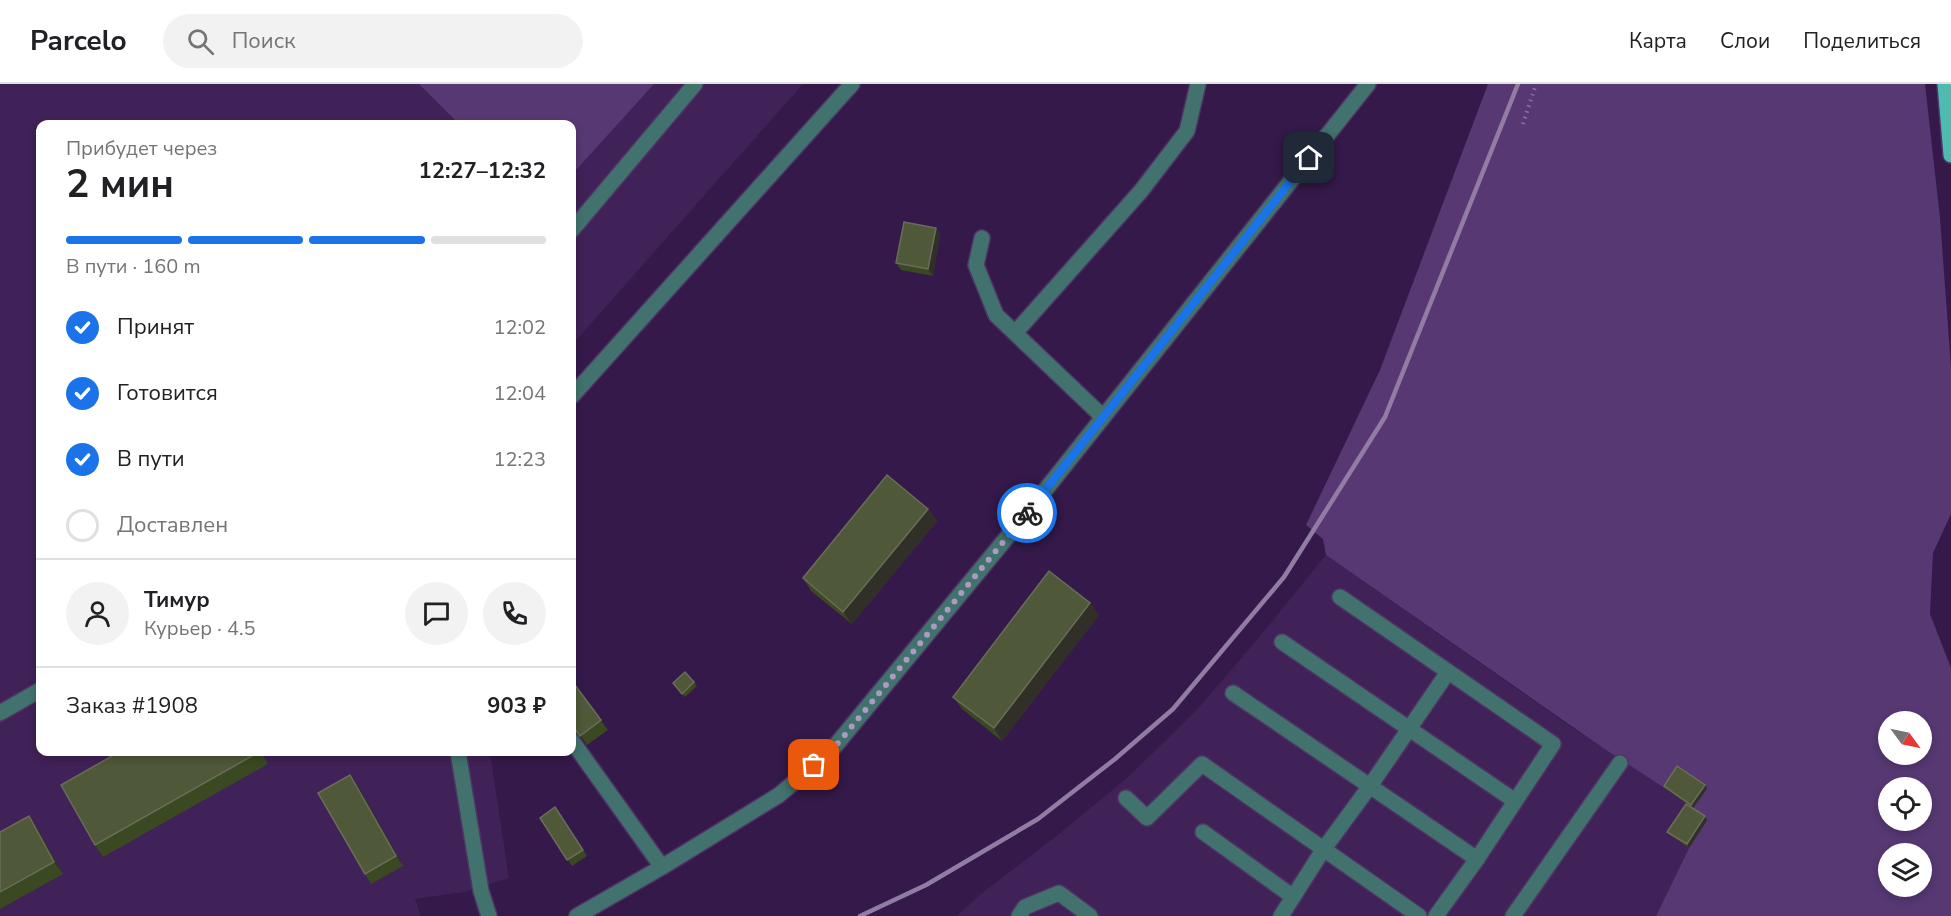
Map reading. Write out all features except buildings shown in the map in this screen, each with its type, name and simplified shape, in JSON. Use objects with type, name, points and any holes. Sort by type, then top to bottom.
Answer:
[{"type":"main road","points":[[1945,84],[1951,155]]},
{"type":"lane","points":[[576,225],[694,84]]},
{"type":"lane","points":[[576,392],[852,84]]},
{"type":"lane","points":[[1015,333],[1141,191],[1187,131],[1198,84]]},
{"type":"lane","points":[[577,916],[779,795],[831,751],[1013,531],[1368,84]]},
{"type":"lane","points":[[982,238],[976,265],[996,315],[1103,417]]},
{"type":"lane","points":[[1340,597],[1553,744],[1436,916]]},
{"type":"lane","points":[[1282,642],[1515,801]]},
{"type":"lane","points":[[1281,916],[1323,850],[1448,672]]},
{"type":"lane","points":[[0,713],[36,692]]},
{"type":"lane","points":[[1233,693],[1476,859]]},
{"type":"lane","points":[[576,747],[662,867]]},
{"type":"lane","points":[[459,756],[481,891],[489,916]]},
{"type":"lane","points":[[1513,916],[1620,763]]},
{"type":"lane","points":[[1126,798],[1147,818],[1202,764],[1419,916]]},
{"type":"lane","points":[[1203,832],[1292,896]]},
{"type":"lane","points":[[1018,916],[1025,907],[1059,893],[1090,916]]},
{"type":"path","points":[[1523,124],[1536,84]]},
{"type":"shaded area","points":[[0,84],[803,84],[576,340],[576,120],[36,120],[36,756],[491,756],[509,878],[464,892],[415,899],[421,916],[0,916]]},
{"type":"shaded area","points":[[419,84],[654,84],[576,169],[576,120],[455,120]]},
{"type":"shaded area","points":[[1488,84],[1925,84],[1940,218],[1951,367],[1951,514],[1933,553],[1930,614],[1951,668],[1951,916],[1656,916],[1689,848],[1707,820],[1693,808],[1707,789],[1666,789],[1603,748],[1326,555],[1323,539],[1306,525],[1380,370]]},
{"type":"shaded area","points":[[1326,555],[1573,728],[1666,789],[1707,788],[1707,820],[1689,848],[1656,916],[957,916],[982,893],[1127,778],[1194,713]]},
{"type":"railway","points":[[860,916],[926,885],[1038,819],[1115,759],[1173,709],[1284,577],[1385,417],[1518,84]]},
{"type":"way so far","points":[[814,765],[831,751],[910,658],[1027,513]]},
{"type":"route","points":[[1027,513],[1309,158]]}]
